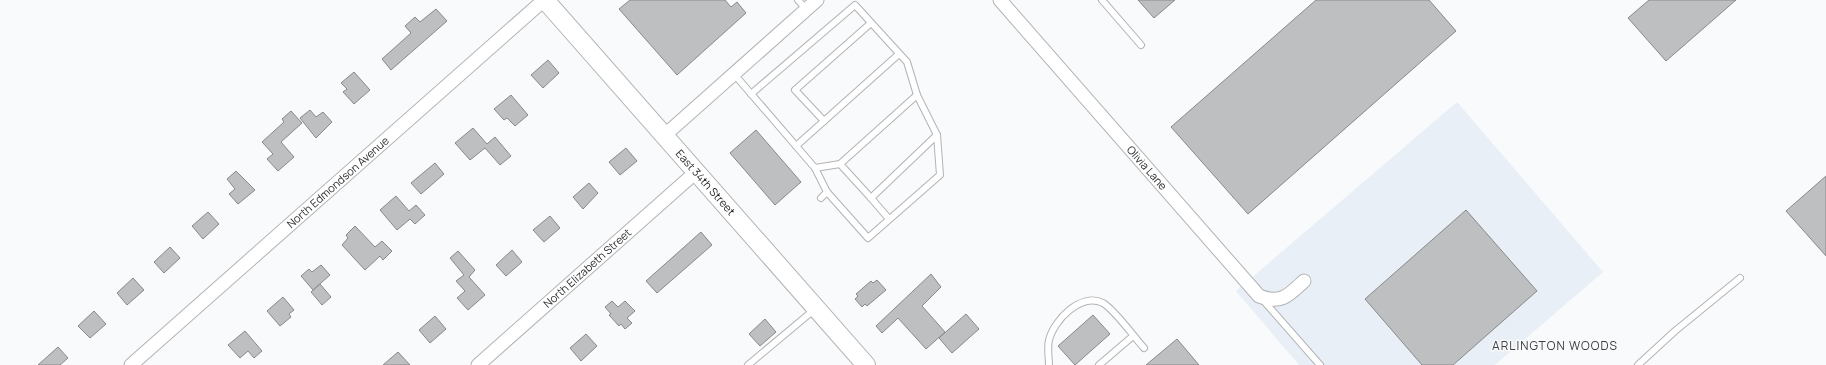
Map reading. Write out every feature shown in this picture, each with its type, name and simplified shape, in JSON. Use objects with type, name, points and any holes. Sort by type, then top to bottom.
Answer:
[{"type":"main road","name":"East 34th Street","points":[[544,0],[665,135],[866,365]]},
{"type":"street","name":"North Edmondson Avenue","points":[[132,365],[544,0]]},
{"type":"street","points":[[665,135],[734,74],[802,5],[817,0]]},
{"type":"street","name":"Olivia Lane","points":[[1000,0],[1259,296]]},
{"type":"street","name":"North Elizabeth Street","points":[[478,365],[696,172]]},
{"type":"street","points":[[1259,296],[1274,300],[1283,298],[1304,281]]},
{"type":"lane","points":[[1102,0],[1142,45]]},
{"type":"lane","points":[[734,74],[815,168],[827,192],[868,238],[940,175],[938,135],[917,95],[907,62],[855,5],[752,94]]},
{"type":"lane","points":[[824,121],[795,90],[871,23]]},
{"type":"lane","points":[[796,146],[900,54]]},
{"type":"lane","points":[[815,168],[840,164],[917,95]]},
{"type":"lane","points":[[871,198],[938,135]]},
{"type":"lane","points":[[840,164],[890,219]]},
{"type":"lane","points":[[821,198],[827,192]]},
{"type":"lane","points":[[1638,365],[1675,331],[1740,278]]},
{"type":"lane","points":[[1259,296],[1320,365]]},
{"type":"lane","points":[[1049,365],[1049,341],[1058,323],[1077,304],[1090,300],[1103,303],[1114,313],[1144,348]]},
{"type":"lane","points":[[748,365],[816,308]]},
{"type":"lane","points":[[1099,365],[1133,336]]},
{"type":"shaded area","points":[[1457,102],[1603,272],[1495,365],[1299,365],[1236,291]]},
{"type":"building","points":[[630,0],[725,0],[731,7],[737,2],[746,13],[677,75],[619,9]]},
{"type":"building","points":[[1138,0],[1175,0],[1154,18]]},
{"type":"building","points":[[1316,0],[1429,0],[1456,31],[1248,214],[1171,127]]},
{"type":"building","points":[[1649,0],[1736,0],[1666,61],[1628,18]]},
{"type":"building","points":[[436,9],[447,21],[391,70],[382,59],[411,33],[405,26],[415,17],[420,22]]},
{"type":"building","points":[[548,60],[559,73],[543,88],[531,75]]},
{"type":"building","points":[[354,72],[370,90],[354,104],[343,92],[347,89],[341,83]]},
{"type":"building","points":[[511,95],[528,115],[515,126],[507,118],[504,120],[494,109]]},
{"type":"building","points":[[310,110],[316,117],[323,112],[332,122],[316,138],[300,118]]},
{"type":"building","points":[[291,111],[302,123],[281,142],[294,157],[278,171],[267,159],[273,154],[262,142],[284,122],[282,119]]},
{"type":"building","points":[[473,128],[487,144],[495,137],[511,156],[500,165],[485,148],[470,160],[455,143]]},
{"type":"building","points":[[756,130],[801,182],[775,205],[730,153]]},
{"type":"building","points":[[626,148],[637,161],[620,175],[609,162]]},
{"type":"building","points":[[435,163],[444,174],[421,194],[411,183]]},
{"type":"building","points":[[236,171],[255,190],[238,204],[229,194],[235,189],[227,179]]},
{"type":"building","points":[[1826,176],[1826,256],[1786,211]]},
{"type":"building","points":[[589,183],[598,193],[583,209],[573,197]]},
{"type":"building","points":[[396,196],[409,211],[416,205],[425,215],[415,224],[410,219],[397,230],[380,210]]},
{"type":"building","points":[[1466,210],[1537,291],[1453,365],[1422,365],[1365,299]]},
{"type":"building","points":[[208,212],[219,224],[203,239],[192,226]]},
{"type":"building","points":[[550,216],[560,228],[544,242],[533,230]]},
{"type":"building","points":[[355,226],[375,247],[382,241],[392,251],[383,260],[380,256],[365,270],[342,245],[348,238],[346,235]]},
{"type":"building","points":[[701,232],[712,245],[657,293],[646,281]]},
{"type":"building","points":[[170,247],[180,258],[164,273],[154,262]]},
{"type":"building","points":[[512,250],[522,262],[506,276],[496,265]]},
{"type":"building","points":[[458,251],[475,270],[469,277],[485,295],[468,310],[457,298],[465,291],[456,281],[464,275],[450,258]]},
{"type":"building","points":[[321,265],[330,275],[313,290],[301,276],[309,269],[312,272]]},
{"type":"building","points":[[931,274],[941,287],[922,306],[945,332],[926,349],[898,318],[882,333],[876,326]]},
{"type":"building","points":[[133,278],[144,290],[127,305],[117,293]]},
{"type":"building","points":[[877,280],[886,290],[867,306],[865,304],[862,307],[855,299],[858,296],[856,294],[871,281],[873,283]]},
{"type":"building","points":[[320,284],[331,297],[322,305],[311,292]]},
{"type":"building","points":[[283,297],[294,310],[289,314],[291,317],[280,326],[267,311]]},
{"type":"building","points":[[612,301],[618,307],[625,301],[635,311],[627,318],[632,323],[625,329],[621,324],[619,326],[609,315],[611,314],[605,307]]},
{"type":"building","points":[[94,311],[106,324],[90,338],[78,326]]},
{"type":"building","points":[[966,314],[979,329],[952,353],[939,338]]},
{"type":"building","points":[[1093,315],[1110,334],[1075,365],[1058,346]]},
{"type":"building","points":[[435,316],[446,329],[430,343],[419,330]]},
{"type":"building","points":[[765,319],[776,332],[760,346],[749,334]]},
{"type":"building","points":[[245,331],[262,351],[254,358],[248,351],[240,358],[228,345]]},
{"type":"building","points":[[586,334],[597,346],[581,361],[570,348]]},
{"type":"building","points":[[1177,339],[1199,365],[1146,365]]},
{"type":"building","points":[[58,347],[68,358],[60,365],[38,365]]},
{"type":"building","points":[[398,352],[410,365],[383,365]]},
{"type":"district","name":"ARLINGTON WOODS","points":[[1555,346]]}]
